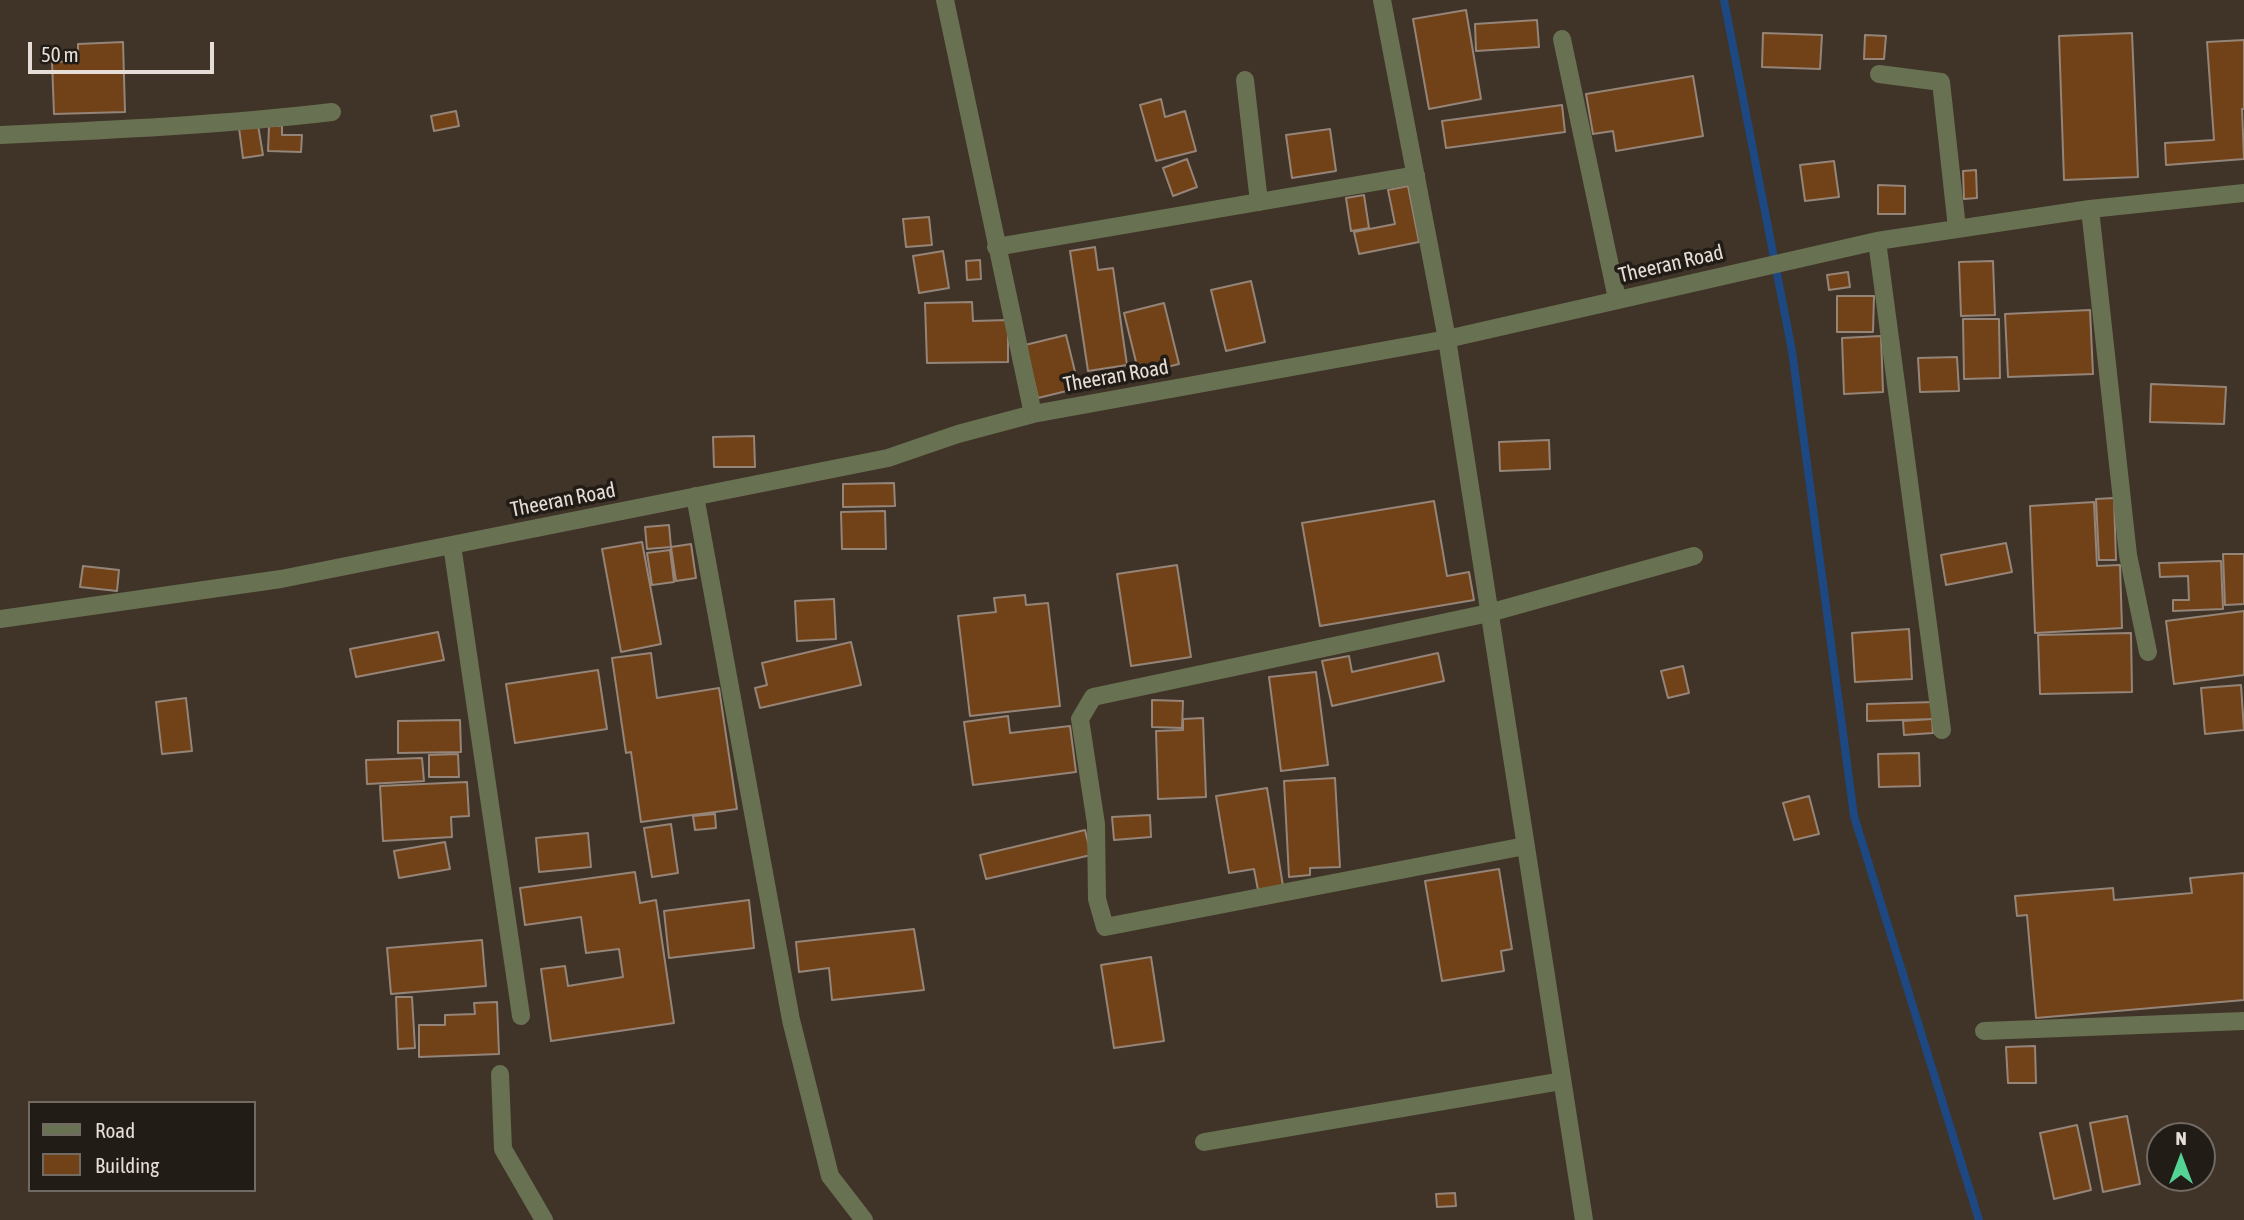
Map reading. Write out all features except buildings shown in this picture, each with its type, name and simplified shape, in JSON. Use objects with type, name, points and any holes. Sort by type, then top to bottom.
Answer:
[{"type":"street","points":[[945,0],[1033,414]]},
{"type":"street","points":[[1382,0],[1447,339],[1584,1220]]},
{"type":"street","points":[[1562,39],[1617,299]]},
{"type":"street","points":[[1879,74],[1941,82],[1957,228]]},
{"type":"street","points":[[1245,79],[1259,202]]},
{"type":"street","points":[[0,135],[167,128],[332,112]]},
{"type":"street","points":[[996,247],[1416,174]]},
{"type":"street","name":"Theeran Road","points":[[0,619],[281,579],[888,458],[958,434],[1033,414],[1447,339],[1877,241],[2090,209],[2244,193]]},
{"type":"street","points":[[2090,209],[2128,555],[2148,652]]},
{"type":"street","points":[[1877,241],[1942,730]]},
{"type":"street","points":[[695,496],[791,1020],[830,1177],[864,1220]]},
{"type":"street","points":[[452,545],[522,1016]]},
{"type":"street","points":[[1525,846],[1105,927],[1097,899],[1096,824],[1080,719],[1093,697],[1489,613],[1695,556]]},
{"type":"street","points":[[1984,1031],[2244,1021]]},
{"type":"street","points":[[499,1074],[503,1149],[544,1220]]},
{"type":"street","points":[[1204,1142],[1562,1082]]},
{"type":"waterway","points":[[1724,0],[1792,351],[1854,816],[1979,1220]]}]
